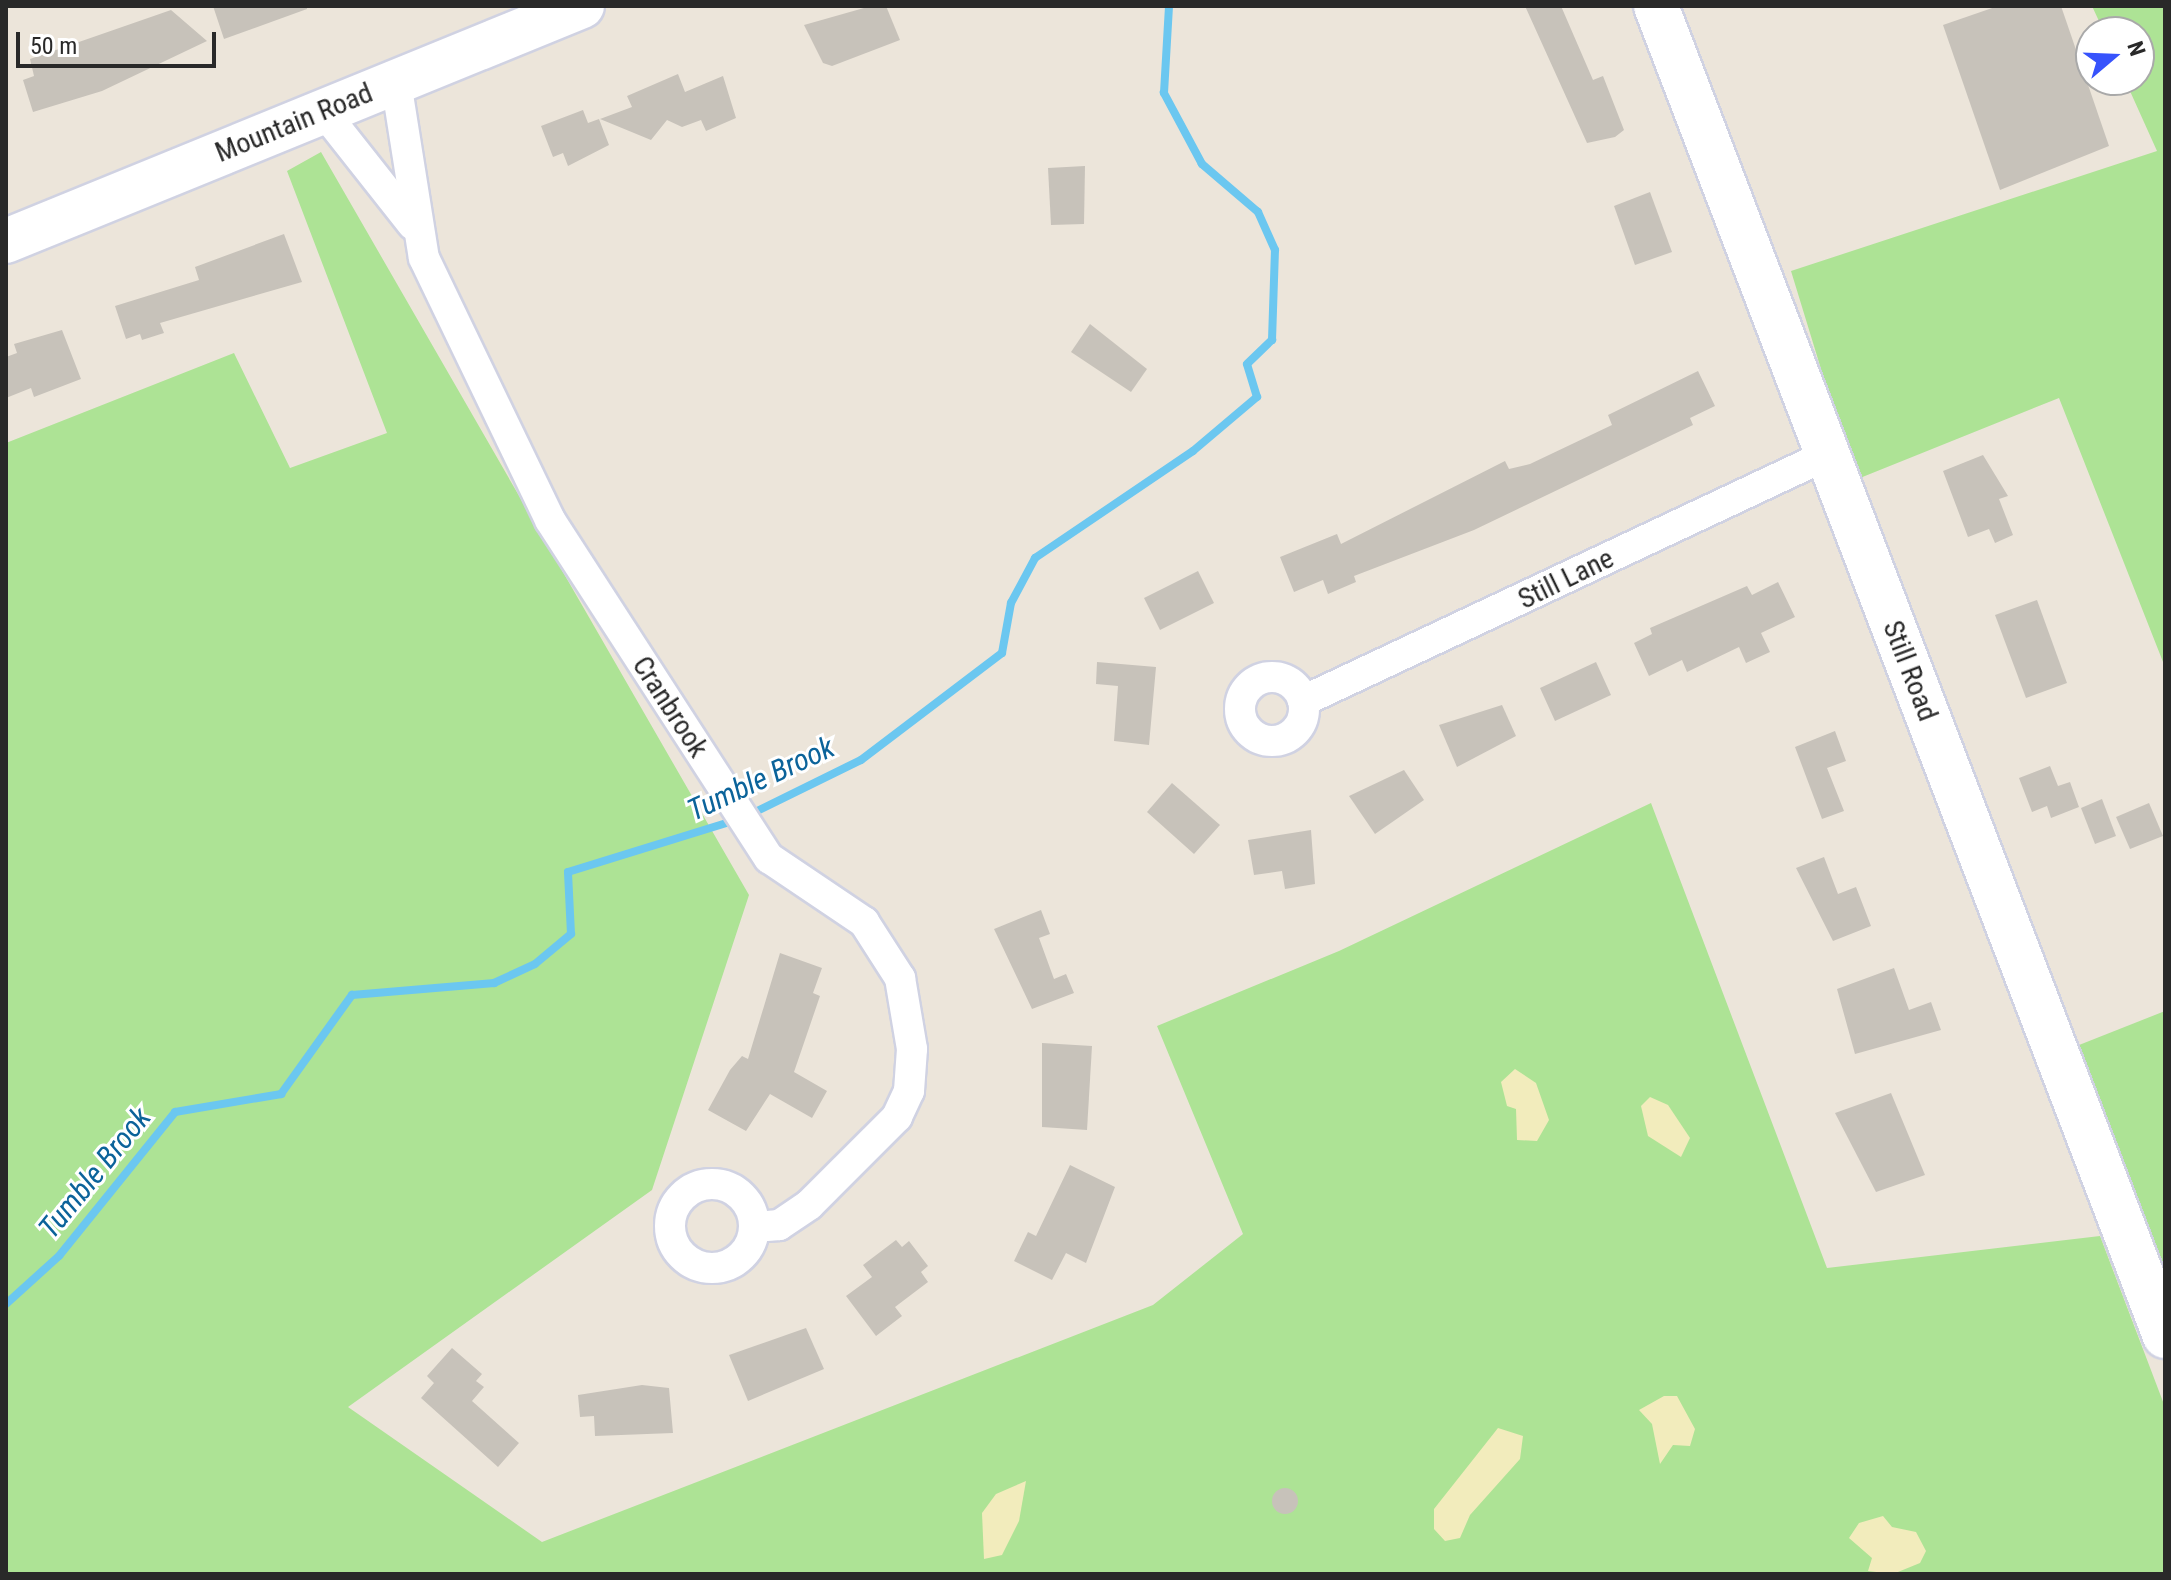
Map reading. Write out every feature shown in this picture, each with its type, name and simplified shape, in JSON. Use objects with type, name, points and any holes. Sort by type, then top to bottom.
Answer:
[{"type":"street","name":"Mountain Road","points":[[6,241],[582,6]]},
{"type":"street","name":"Still Road","points":[[1656,6],[2165,1336]]},
{"type":"street","name":"Cranbrook","points":[[396,82],[407,124],[413,225]]},
{"type":"street","name":"Cranbrook","points":[[323,111],[413,225],[550,520],[733,805],[786,874],[880,938],[900,978],[912,1049],[909,1091],[884,1136],[809,1205],[779,1225],[754,1227]]},
{"type":"street","name":"Still Lane","points":[[1303,701],[1827,455]]},
{"type":"green space","points":[[2092,6],[2165,6],[2165,667],[2059,398],[1855,480],[1791,271],[2157,151],[2132,96],[2155,96],[2155,16],[2097,16]]},
{"type":"green space","points":[[321,152],[749,895],[652,1190],[348,1407],[542,1542],[1153,1305],[1243,1234],[1157,1026],[1339,951],[1651,803],[1827,1268],[2100,1236],[2165,1407],[2165,1574],[6,1574],[6,443],[234,353],[290,468],[387,433],[287,171]]},
{"type":"green space","points":[[2165,1011],[2165,1285],[2074,1047]]},
{"type":"sand","points":[[1515,1069],[1536,1083],[1549,1120],[1537,1141],[1517,1140],[1516,1109],[1507,1106],[1501,1082]]},
{"type":"sand","points":[[1650,1097],[1668,1105],[1690,1138],[1681,1157],[1648,1136],[1641,1106]]},
{"type":"sand","points":[[1664,1396],[1677,1396],[1695,1429],[1690,1446],[1673,1445],[1660,1464],[1652,1424],[1639,1410]]},
{"type":"sand","points":[[1498,1428],[1523,1436],[1520,1459],[1470,1515],[1460,1538],[1445,1541],[1434,1529],[1434,1509]]},
{"type":"sand","points":[[1026,1481],[1019,1521],[1002,1555],[984,1559],[982,1513],[996,1494]]},
{"type":"sand","points":[[1883,1516],[1892,1527],[1916,1532],[1926,1551],[1920,1563],[1893,1574],[1868,1571],[1872,1558],[1849,1538],[1859,1523]]},
{"type":"building","points":[[213,6],[307,6],[307,9],[224,39]]},
{"type":"building","points":[[871,6],[886,6],[900,40],[832,66],[823,63],[804,25]]},
{"type":"building","points":[[1525,6],[1561,6],[1593,80],[1603,76],[1624,130],[1615,137],[1587,143]]},
{"type":"building","points":[[1998,6],[2061,6],[2075,47],[2075,96],[2092,96],[2109,146],[2000,190],[1943,25]]},
{"type":"building","points":[[171,10],[207,41],[102,91],[33,112],[23,80],[34,76],[30,59]]},
{"type":"building","points":[[678,74],[685,92],[723,76],[736,118],[706,131],[701,120],[682,127],[667,120],[651,140],[600,119],[632,107],[627,96]]},
{"type":"building","points":[[583,110],[588,123],[599,119],[609,145],[568,166],[563,153],[553,157],[541,126]]},
{"type":"building","points":[[1085,166],[1084,224],[1051,225],[1048,168]]},
{"type":"building","points":[[1650,192],[1672,252],[1635,265],[1614,206]]},
{"type":"building","points":[[284,234],[302,282],[160,323],[164,333],[142,340],[140,334],[126,339],[115,306],[199,280],[195,267]]},
{"type":"building","points":[[1090,324],[1147,369],[1131,392],[1071,352]]},
{"type":"building","points":[[62,330],[81,379],[34,397],[31,388],[6,398],[6,357],[17,353],[14,344]]},
{"type":"building","points":[[1698,371],[1715,406],[1690,418],[1693,425],[1474,530],[1354,576],[1356,582],[1328,594],[1323,580],[1294,592],[1280,557],[1337,534],[1341,544],[1505,461],[1509,469],[1530,464],[1612,425],[1608,415]]},
{"type":"building","points":[[1983,455],[2008,496],[1999,499],[2013,535],[1995,543],[1989,529],[1968,537],[1943,471]]},
{"type":"building","points":[[1198,571],[1214,603],[1160,630],[1144,598]]},
{"type":"building","points":[[1778,582],[1795,617],[1761,633],[1770,652],[1746,663],[1739,647],[1687,672],[1682,660],[1649,676],[1634,643],[1652,634],[1650,628],[1747,586],[1752,595]]},
{"type":"building","points":[[2037,600],[2067,683],[2026,698],[1995,615]]},
{"type":"building","points":[[1097,662],[1156,667],[1149,745],[1114,741],[1118,686],[1096,684]]},
{"type":"building","points":[[1596,662],[1611,695],[1555,721],[1540,688]]},
{"type":"building","points":[[1502,705],[1516,736],[1457,767],[1439,725]]},
{"type":"building","points":[[1835,731],[1846,761],[1827,768],[1844,811],[1822,819],[1795,747]]},
{"type":"building","points":[[2050,766],[2058,786],[2070,782],[2079,807],[2051,818],[2047,806],[2032,812],[2019,778]]},
{"type":"building","points":[[1404,770],[1424,800],[1375,834],[1349,796]]},
{"type":"building","points":[[1172,783],[1220,825],[1194,854],[1147,812]]},
{"type":"building","points":[[2102,799],[2116,836],[2095,844],[2081,808]]},
{"type":"building","points":[[2149,803],[2163,836],[2130,849],[2116,817]]},
{"type":"building","points":[[1311,830],[1315,884],[1285,889],[1282,871],[1254,875],[1248,840]]},
{"type":"building","points":[[1824,857],[1838,894],[1856,887],[1871,926],[1833,941],[1796,868]]},
{"type":"building","points":[[1041,910],[1050,934],[1039,938],[1054,979],[1066,974],[1074,993],[1032,1009],[994,929]]},
{"type":"building","points":[[780,953],[822,968],[813,993],[820,996],[794,1072],[827,1091],[812,1118],[770,1094],[746,1131],[708,1110],[730,1070],[742,1056],[748,1059]]},
{"type":"building","points":[[1894,968],[1909,1010],[1931,1002],[1941,1030],[1855,1054],[1837,989]]},
{"type":"building","points":[[1042,1043],[1092,1046],[1087,1130],[1042,1127]]},
{"type":"building","points":[[1891,1093],[1925,1175],[1876,1192],[1835,1113]]},
{"type":"building","points":[[1070,1165],[1115,1187],[1086,1263],[1066,1253],[1052,1280],[1014,1261],[1028,1232],[1036,1236]]},
{"type":"building","points":[[896,1240],[902,1247],[909,1241],[928,1266],[921,1272],[928,1282],[895,1307],[902,1316],[876,1336],[846,1296],[872,1277],[863,1265]]},
{"type":"building","points":[[806,1328],[824,1369],[748,1401],[729,1355]]},
{"type":"building","points":[[452,1348],[482,1374],[476,1381],[484,1387],[472,1401],[519,1443],[498,1467],[421,1398],[434,1383],[427,1376]]},
{"type":"building","points":[[642,1385],[669,1388],[673,1433],[595,1436],[594,1416],[580,1417],[578,1395]]},
{"type":"building","points":[[1285,1488],[1295,1491],[1298,1501],[1295,1511],[1285,1514],[1275,1511],[1272,1501],[1275,1491]]},
{"type":"waterway","name":"Tumble Brook","points":[[749,815],[861,760],[1002,653],[1011,603],[1035,558],[1193,451],[1257,397],[1247,364],[1272,340],[1275,250],[1258,212],[1202,164],[1164,93],[1169,6]]},
{"type":"waterway","name":"Tumble Brook","points":[[6,1304],[59,1256],[175,1112],[281,1094],[352,995],[494,983],[535,964],[571,934],[568,872],[736,820]]}]
